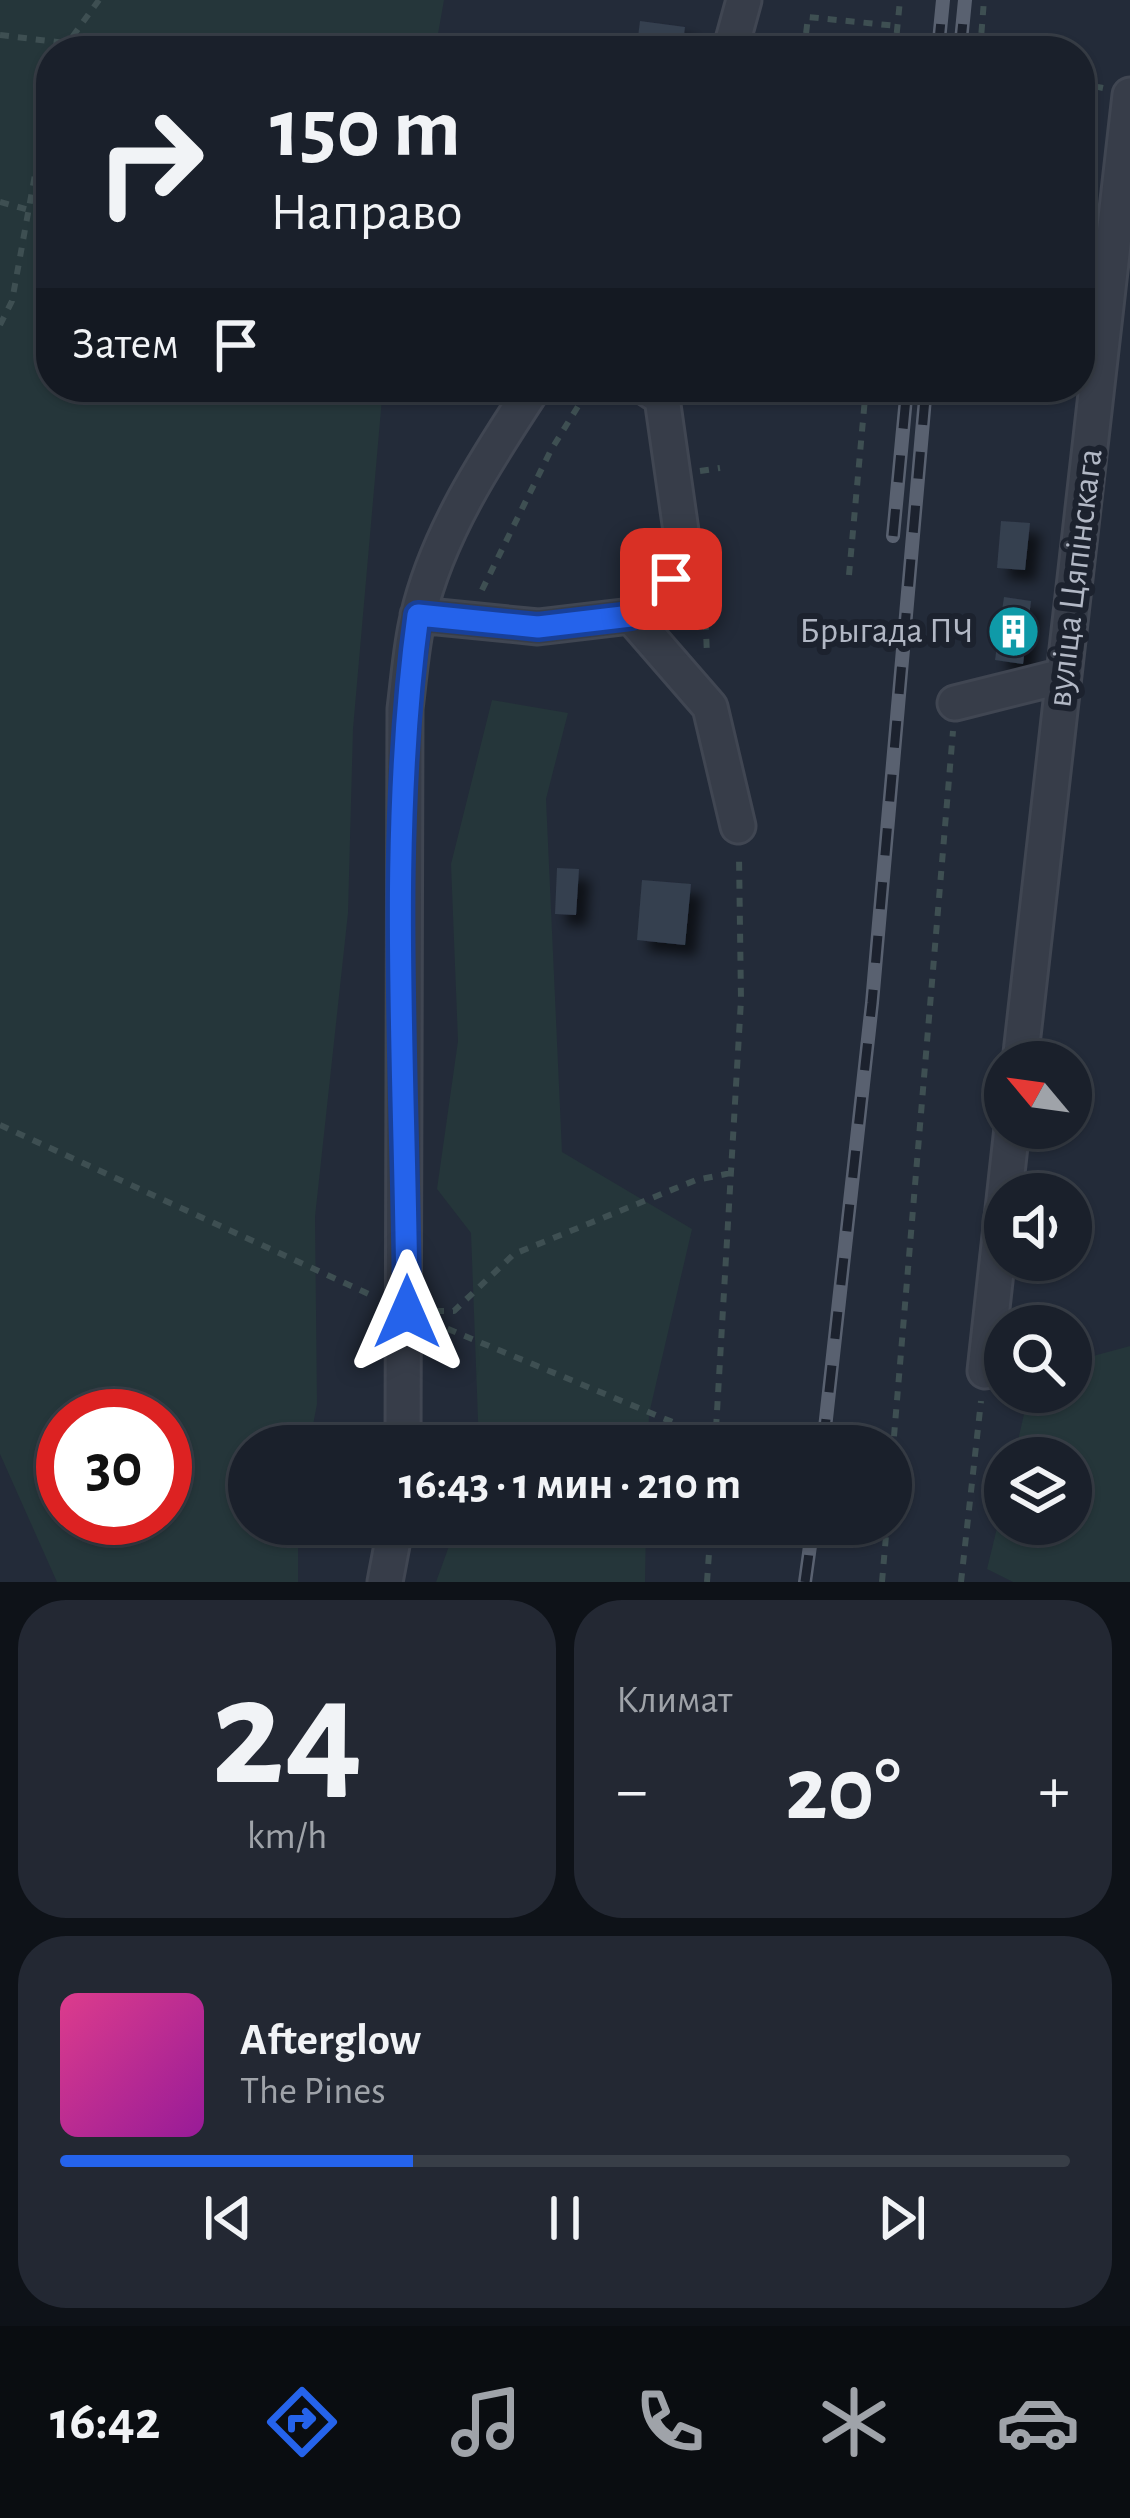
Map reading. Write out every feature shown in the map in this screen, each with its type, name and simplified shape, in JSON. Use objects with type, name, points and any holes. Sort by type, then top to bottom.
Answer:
[{"type":"street","points":[[734,36],[744,0]]},
{"type":"street","name":"вуліца Цяпінскага","points":[[1095,399],[1130,95]]},
{"type":"street","points":[[404,1425],[405,709],[418,615],[475,479],[524,402]]},
{"type":"street","points":[[418,615],[538,627],[631,616],[671,579],[681,531],[663,402]]},
{"type":"street","name":"вуліца Цяпінскага","points":[[1022,1041],[1095,402]]},
{"type":"street","points":[[631,616],[710,707],[738,826]]},
{"type":"street","points":[[955,703],[1063,676]]},
{"type":"street","points":[[992,1305],[1010,1149]]},
{"type":"street","points":[[385,1582],[393,1545]]},
{"type":"path","points":[[72,36],[99,0]]},
{"type":"path","points":[[896,36],[900,0]]},
{"type":"path","points":[[981,36],[984,0]]},
{"type":"path","points":[[806,36],[808,17],[897,26]]},
{"type":"path","points":[[0,35],[36,41]]},
{"type":"path","points":[[0,325],[12,301],[36,173]]},
{"type":"path","points":[[0,202],[36,214]]},
{"type":"path","points":[[468,620],[507,532],[581,402]]},
{"type":"path","points":[[849,575],[865,402]]},
{"type":"path","points":[[895,1425],[955,703]]},
{"type":"path","points":[[716,1425],[741,1000],[738,826]]},
{"type":"path","points":[[0,1126],[407,1312],[673,1425]]},
{"type":"path","points":[[407,1312],[454,1311],[514,1254],[696,1180],[731,1173]]},
{"type":"path","points":[[961,1582],[984,1380]]},
{"type":"path","points":[[707,1582],[710,1545]]},
{"type":"path","points":[[882,1582],[885,1545]]},
{"type":"shaded area","points":[[0,0],[444,0],[438,36],[36,36],[36,402],[382,402],[353,729],[348,913],[315,1217],[317,1404],[313,1425],[228,1425],[228,1545],[298,1545],[298,1582],[57,1582],[41,1545],[192,1545],[192,1389],[36,1389],[36,1535],[0,1454]]},
{"type":"shaded area","points":[[492,700],[568,713],[546,799],[562,1152],[692,1229],[649,1425],[478,1425],[471,1233],[437,1189],[458,1041],[451,864]]},
{"type":"shaded area","points":[[1130,1346],[1130,1582],[1013,1582],[987,1569],[993,1545],[1092,1545],[1092,1437],[1019,1437],[1024,1413],[1092,1413],[1092,1356]]},
{"type":"shaded area","points":[[449,1545],[646,1545],[645,1582],[436,1582]]},
{"type":"building","points":[[640,21],[685,27],[684,36],[638,36]]},
{"type":"building","points":[[1001,521],[1030,523],[1025,570],[997,568]]},
{"type":"building","name":"Брыгада ПЧ","points":[[1004,597],[1031,601],[1023,664],[995,660]]},
{"type":"building","points":[[557,868],[579,869],[576,915],[555,914]]},
{"type":"building","points":[[642,880],[691,884],[685,945],[637,940]]},
{"type":"railway","points":[[939,36],[943,0]]},
{"type":"railway","points":[[961,36],[965,0]]},
{"type":"railway","points":[[893,536],[906,402]]},
{"type":"railway","points":[[825,1425],[872,1003],[925,402]]},
{"type":"railway","points":[[805,1582],[810,1545]]},
{"type":"place","name":"Брыгада ПЧ","points":[[1013,631]]},
{"type":"route","points":[[407,1312],[402,808],[405,709],[418,615],[538,627],[631,616],[671,579]]}]
